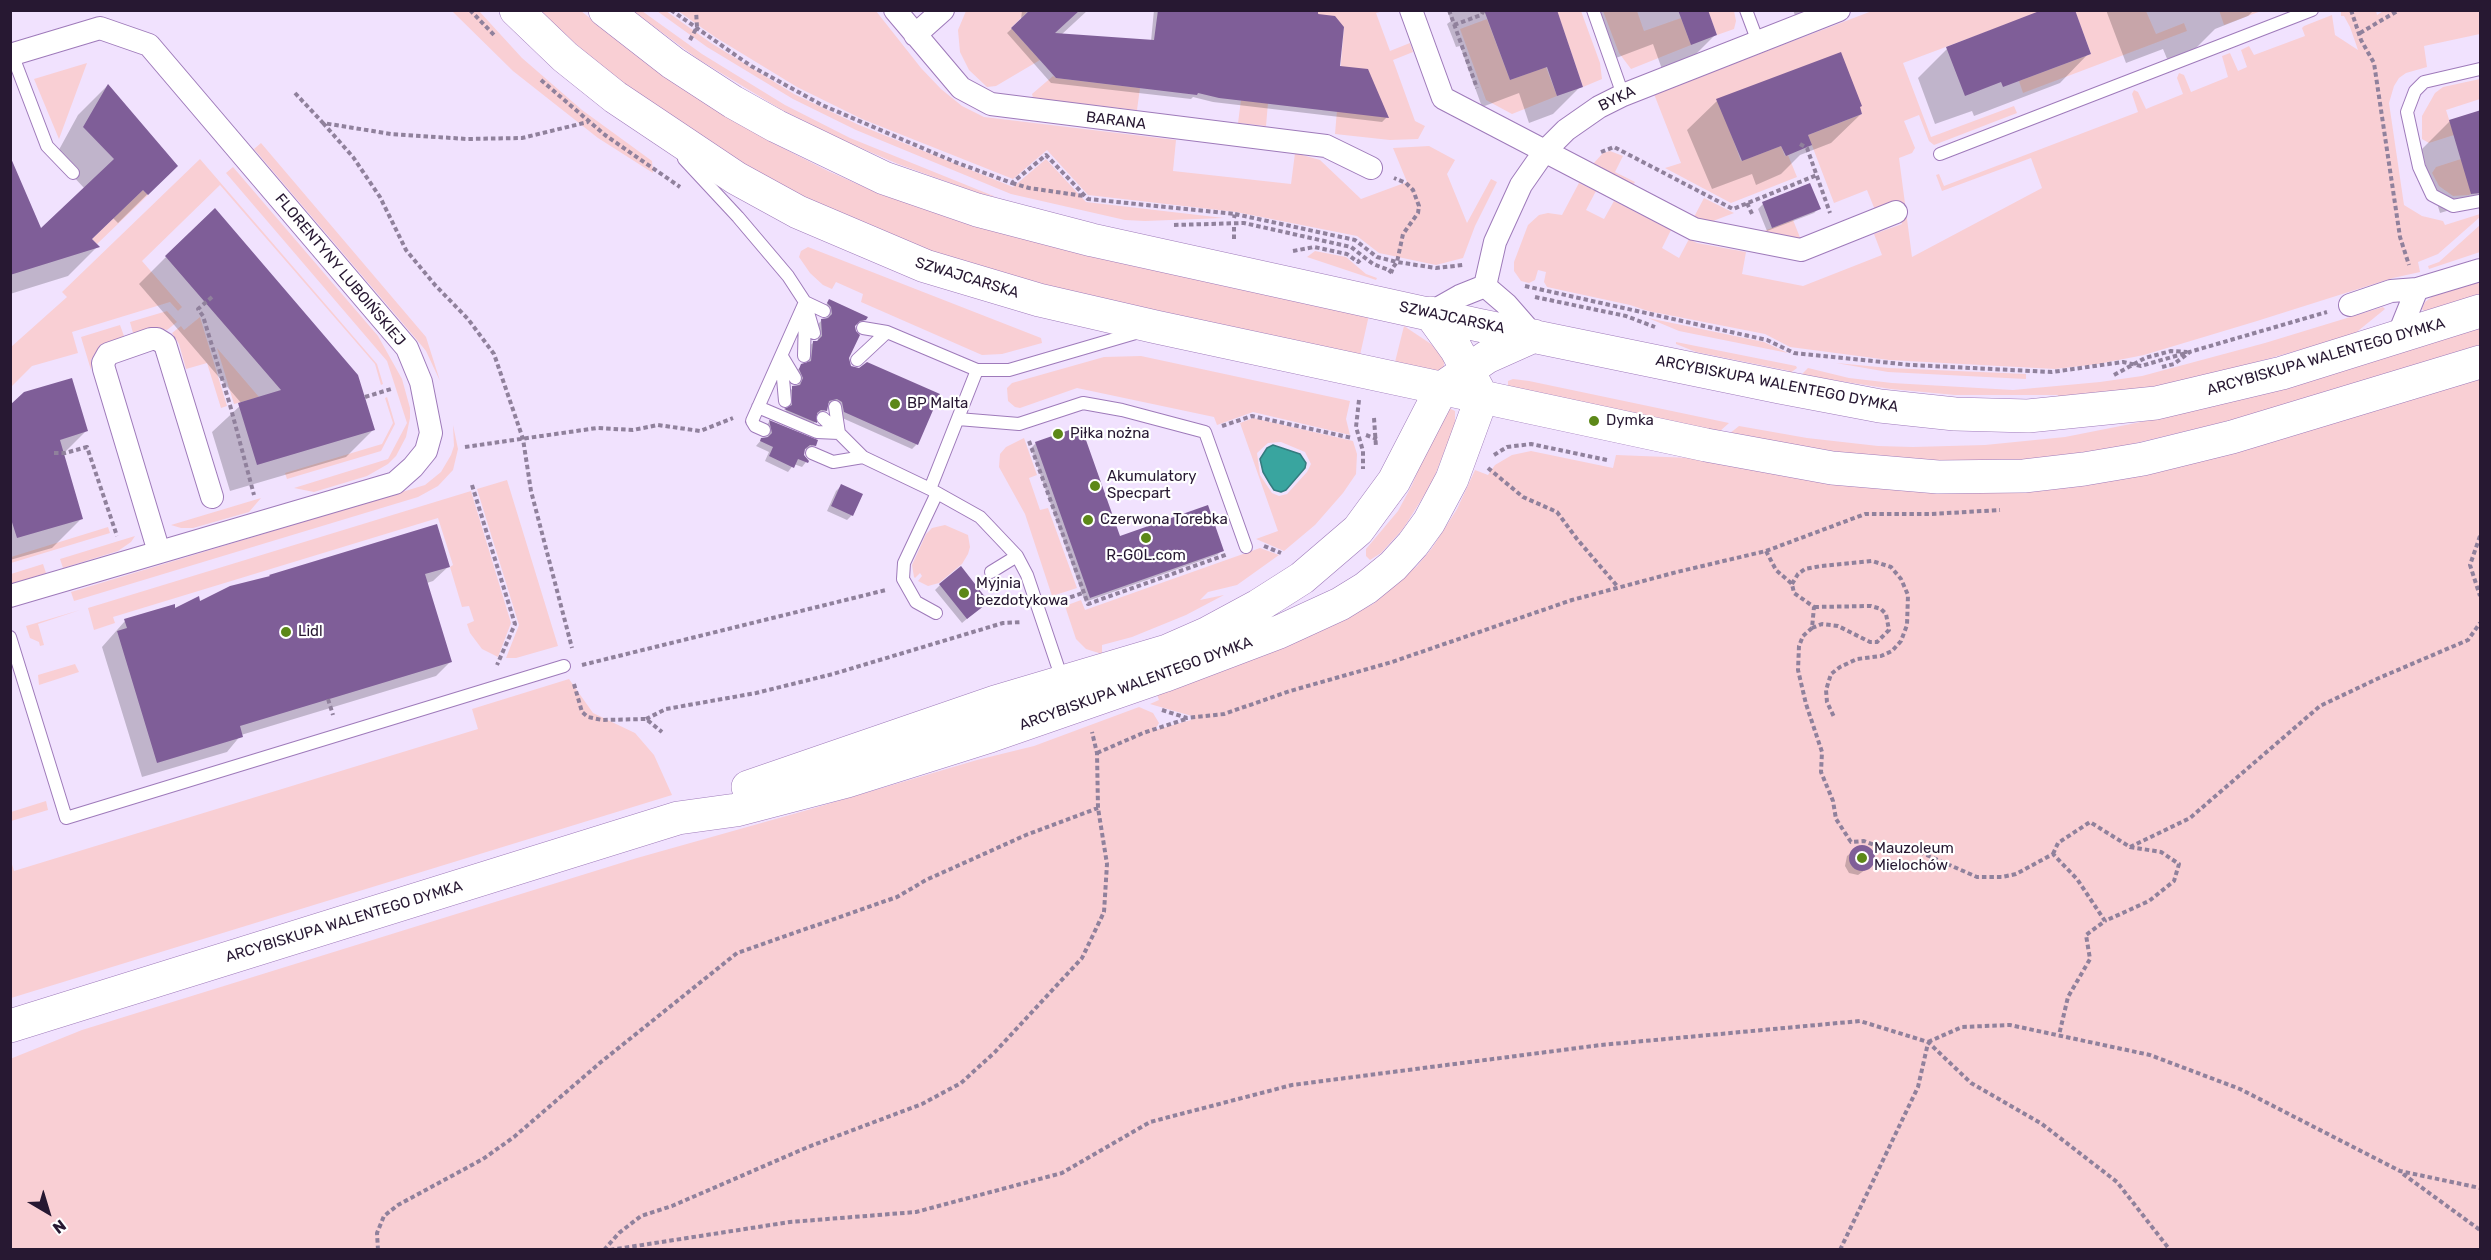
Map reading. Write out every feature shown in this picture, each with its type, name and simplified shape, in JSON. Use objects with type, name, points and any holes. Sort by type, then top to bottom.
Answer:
[{"type":"street","name":"SZWAJCARSKA","points":[[516,10],[565,57],[648,121],[761,193],[863,242],[925,266],[984,285],[1156,327],[1464,386]]},
{"type":"street","name":"SZWAJCARSKA","points":[[606,10],[673,63],[733,102],[837,157],[884,178],[977,210],[1092,240],[1534,336]]},
{"type":"street","name":"BARANA","points":[[895,10],[961,88],[991,104],[1326,146],[1371,168]]},
{"type":"street","points":[[915,35],[943,10]]},
{"type":"street","points":[[1411,10],[1443,98],[1694,229],[1801,250],[1896,213]]},
{"type":"street","name":"BYKA","points":[[1485,285],[1490,257],[1510,206],[1527,174],[1544,152],[1566,130],[1599,107],[1623,95],[1839,10]]},
{"type":"street","name":"FLORENTYNY LUBOIŃSKIEJ","points":[[10,596],[395,483],[426,451],[431,433],[421,382],[407,348],[149,45],[100,28],[11,55]]},
{"type":"street","points":[[2350,304],[2391,291],[2417,289],[2481,270]]},
{"type":"street","points":[[1534,336],[1506,304],[1485,285],[1430,313],[1456,349],[1464,386],[1706,445],[1832,468],[1938,477],[2024,476],[2084,469],[2182,450],[2481,362]]},
{"type":"street","points":[[2398,336],[2417,289]]},
{"type":"street","name":"ARCYBISKUPA WALENTEGO DYMKA","points":[[1076,708],[1130,664],[1198,638],[1258,606],[1302,578],[1358,530],[1488,357],[1534,336],[1880,406],[1955,414],[2028,416],[2167,401],[2282,373],[2481,311]]},
{"type":"street","points":[[159,552],[104,369],[103,363],[108,354],[151,339],[157,339],[165,344],[212,497]]},
{"type":"street","name":"ARCYBISKUPA WALENTEGO DYMKA","points":[[10,1026],[678,818],[736,810],[847,781],[1076,708],[1280,632],[1340,604],[1366,588],[1393,566],[1413,544],[1429,522],[1452,479],[1464,386]]},
{"type":"lane","points":[[1593,10],[1623,95]]},
{"type":"lane","points":[[1746,10],[1758,42]]},
{"type":"lane","points":[[1940,154],[2312,10]]},
{"type":"lane","points":[[11,55],[47,146],[73,173]]},
{"type":"lane","points":[[2474,202],[2453,206],[2440,201],[2427,187],[2419,167],[2407,112],[2415,91],[2424,82],[2481,69]]},
{"type":"lane","points":[[648,121],[738,217],[788,276],[805,302],[814,333]]},
{"type":"lane","points":[[805,302],[824,311]]},
{"type":"lane","points":[[764,430],[755,426],[752,421],[805,302]]},
{"type":"lane","points":[[804,356],[805,302]]},
{"type":"lane","points":[[863,328],[887,332],[977,370],[1009,370],[1156,327]]},
{"type":"lane","points":[[855,355],[887,332]]},
{"type":"lane","points":[[781,355],[795,378]]},
{"type":"lane","points":[[781,355],[785,401]]},
{"type":"lane","points":[[936,613],[916,602],[903,579],[904,563],[934,491],[977,370]]},
{"type":"lane","points":[[958,419],[1022,423],[1083,403],[1122,410],[1205,432],[1246,547]]},
{"type":"lane","points":[[758,407],[817,432],[839,434]]},
{"type":"lane","points":[[835,407],[839,434]]},
{"type":"lane","points":[[823,418],[863,457],[934,491],[980,517],[1017,556],[1076,708]]},
{"type":"lane","points":[[812,453],[833,462],[863,457]]},
{"type":"lane","points":[[991,572],[1017,556]]},
{"type":"lane","points":[[10,637],[66,818],[567,667]]},
{"type":"path","points":[[470,10],[499,40]]},
{"type":"path","points":[[671,10],[751,66],[822,105],[911,145],[1012,183],[1085,197],[1235,216],[1355,240],[1367,252],[1397,262],[1436,268],[1466,264],[1470,266]]},
{"type":"path","points":[[689,40],[696,29],[696,10]]},
{"type":"path","points":[[1449,10],[1479,92]]},
{"type":"path","points":[[1454,26],[1482,15],[1484,10]]},
{"type":"path","points":[[2351,10],[2361,40],[2374,63],[2400,237],[2417,289]]},
{"type":"path","points":[[2360,33],[2399,10]]},
{"type":"path","points":[[681,34],[697,46]]},
{"type":"path","points":[[535,74],[553,93],[589,121],[687,192]]},
{"type":"path","points":[[295,93],[353,157],[380,197],[406,250],[435,285],[468,319],[495,354],[523,439],[531,491],[577,664],[567,667]]},
{"type":"path","points":[[323,123],[391,134],[467,140],[522,138],[589,121]]},
{"type":"path","points":[[1593,156],[1614,147],[1733,208],[1817,175],[1807,148],[1800,144]]},
{"type":"path","points":[[1012,183],[1046,155],[1085,197]]},
{"type":"path","points":[[1371,168],[1406,183],[1417,198],[1418,213],[1403,234],[1397,262],[1390,271]]},
{"type":"path","points":[[1169,225],[1244,223],[1351,247],[1373,264],[1398,274]]},
{"type":"path","points":[[1234,226],[1234,239]]},
{"type":"path","points":[[1292,252],[1314,247],[1347,254],[1358,262],[1360,260]]},
{"type":"path","points":[[1407,272],[1409,264]]},
{"type":"path","points":[[1520,285],[1767,340],[1794,353],[1911,365],[2052,372],[2123,362],[2141,366],[2350,304]]},
{"type":"path","points":[[1530,296],[1626,316],[1657,328]]},
{"type":"path","points":[[212,297],[198,309],[203,316],[227,393],[254,495]]},
{"type":"path","points":[[2154,369],[2174,364],[2190,352]]},
{"type":"path","points":[[2114,375],[2133,364]]},
{"type":"path","points":[[2103,376],[2134,373]]},
{"type":"path","points":[[365,397],[391,389]]},
{"type":"path","points":[[465,447],[597,428],[642,430],[658,425],[700,431],[758,407]]},
{"type":"path","points":[[1205,432],[1252,416],[1352,438]]},
{"type":"path","points":[[1022,423],[1088,604],[1246,547],[1258,544],[1281,554]]},
{"type":"path","points":[[1366,435],[1384,443]]},
{"type":"path","points":[[1489,459],[1507,447],[1531,444],[1607,460]]},
{"type":"path","points":[[54,453],[65,453],[87,447],[117,536]]},
{"type":"path","points":[[1483,464],[1523,497],[1557,512],[1566,526],[1618,587]]},
{"type":"path","points":[[472,485],[515,624],[502,657],[478,694]]},
{"type":"path","points":[[1097,753],[1143,733],[1187,718],[1224,714],[1290,691],[1392,662],[1572,600],[1766,551],[1865,514],[1931,514],[2001,510]]},
{"type":"path","points":[[2481,536],[2470,566],[2481,596]]},
{"type":"path","points":[[1766,551],[1776,570],[1792,584],[1794,593],[1814,607],[1871,606],[1881,609],[1890,622],[1886,636],[1877,642],[1870,642],[1838,626],[1822,624],[1812,628],[1803,636],[1799,646],[1798,670],[1806,704],[1822,752],[1821,772],[1833,801],[1836,819],[1851,842],[1864,841],[1892,852],[1922,854],[1977,877],[2002,877],[2016,874],[2053,854],[2058,843],[2090,822],[2130,847],[2161,852],[2179,864],[2174,881],[2149,901],[2104,921],[2086,935],[2090,959],[2068,997],[2059,1035]]},
{"type":"path","points":[[1792,584],[1798,574],[1805,569],[1872,561],[1891,567],[1901,579],[1908,595],[1907,625],[1901,641],[1892,651],[1881,656],[1857,659],[1831,674],[1826,690],[1827,702],[1834,717]]},
{"type":"path","points":[[567,667],[890,589]]},
{"type":"path","points":[[1062,610],[1059,601],[1083,593]]},
{"type":"path","points":[[1812,628],[1814,607]]},
{"type":"path","points":[[567,667],[582,712],[588,717],[602,720],[646,719],[666,709],[756,693],[833,674],[1003,623],[1023,622]]},
{"type":"path","points":[[2130,847],[2190,818],[2320,706],[2468,640],[2481,622]]},
{"type":"path","points":[[604,1250],[619,1233],[641,1216],[672,1206],[808,1147],[922,1104],[961,1083],[995,1052],[1082,958],[1104,912],[1107,864],[1098,808],[1097,753],[1076,708]]},
{"type":"path","points":[[1157,708],[1187,718]]},
{"type":"path","points":[[646,719],[662,732]]},
{"type":"path","points":[[378,1250],[377,1233],[384,1216],[398,1205],[483,1159],[514,1137],[601,1062],[737,953],[897,897],[926,880],[1026,835],[1098,808]]},
{"type":"path","points":[[2053,854],[2078,879],[2104,921]]},
{"type":"path","points":[[610,1250],[790,1222],[916,1212],[1062,1173],[1150,1122],[1292,1085],[1601,1045],[1860,1022],[1928,1042],[1971,1083],[2042,1124],[2117,1182],[2170,1250]]},
{"type":"path","points":[[1928,1042],[1962,1027],[2010,1025],[2150,1055],[2240,1089],[2400,1171],[2481,1230]]},
{"type":"path","points":[[1840,1250],[1918,1087],[1928,1042]]},
{"type":"path","points":[[2400,1171],[2481,1188]]},
{"type":"shaded area","points":[[2219,10],[2261,10],[2261,11],[2224,25]]},
{"type":"shaded area","points":[[2385,10],[2480,11],[2480,34],[2424,46],[2427,67],[2406,73],[2399,78],[2389,103],[2404,205],[2422,216],[2443,221],[2445,225],[2480,214],[2480,217],[2438,254],[2418,262],[2420,272],[2393,278],[2144,355],[2055,369],[1889,360],[1790,347],[1765,334],[1648,311],[1547,287],[1544,282],[1546,272],[1538,270],[1535,280],[1529,283],[1521,281],[1514,271],[1514,262],[1528,225],[1539,215],[1548,213],[1562,215],[1579,183],[1596,191],[1586,210],[1604,219],[1614,201],[1671,230],[1662,248],[1679,258],[1689,239],[1697,243],[1746,252],[1742,274],[1803,286],[1882,255],[1874,234],[1902,224],[1894,204],[1875,210],[1867,190],[1834,203],[1808,135],[1862,114],[1842,61],[1721,107],[1741,161],[1781,146],[1785,156],[1788,155],[1797,177],[1731,203],[1665,168],[1681,163],[1654,94],[1872,11],[2042,11],[1903,63],[1931,137],[2014,106],[2017,113],[1934,145],[1929,141],[1919,115],[1904,121],[1915,148],[1912,153],[1899,158],[1912,257],[2042,188],[2031,158],[1942,191],[1936,175],[1939,174],[1944,186],[2138,112],[2132,94],[2134,90],[2138,92],[2146,109],[2183,94],[2177,78],[2179,73],[2184,75],[2191,92],[2228,77],[2222,56],[2230,53],[2238,71],[2247,67],[2241,50],[2249,46],[2254,55],[2305,36],[2302,28],[2304,26],[2332,15],[2335,35],[2358,50],[2350,27],[2344,16],[2341,16],[2341,12],[2376,11],[2377,15]]},
{"type":"shaded area","points":[[452,11],[479,11],[522,58],[582,110],[652,161],[653,173],[598,138],[513,71]]},
{"type":"shaded area","points":[[539,11],[581,11],[665,77],[767,140],[880,194],[1012,236],[1369,315],[1360,355],[1073,292],[998,273],[930,251],[820,206],[755,171],[646,100],[604,69]]},
{"type":"shaded area","points":[[633,11],[642,11],[702,54],[785,105],[850,138],[996,197],[978,193],[898,164],[782,110],[698,59]]},
{"type":"shaded area","points":[[657,11],[666,11],[711,43],[794,94],[859,125],[1013,187],[1046,159],[1086,202],[1224,218],[1125,220],[1011,194],[856,130],[793,99],[707,47]]},
{"type":"shaded area","points":[[678,11],[876,11],[921,68],[941,89],[962,106],[984,117],[1176,140],[1173,171],[1291,184],[1295,153],[1320,160],[1361,199],[1407,182],[1393,148],[1429,146],[1455,160],[1447,174],[1467,223],[1491,179],[1497,182],[1475,226],[1463,258],[1436,265],[1379,253],[1357,236],[1236,212],[1088,195],[1047,150],[1013,179],[862,119],[797,87],[715,37]]},
{"type":"shaded area","points":[[966,11],[1028,11],[1011,28],[1040,60],[996,86],[987,87],[969,70],[960,52],[958,30]]},
{"type":"shaded area","points":[[1318,11],[1383,11],[1376,13],[1390,51],[1410,43],[1413,52],[1393,60],[1415,121],[1425,126],[1418,139],[1390,140],[1335,134],[1344,27],[1318,14]]},
{"type":"shaded area","points":[[1557,11],[1581,11],[1600,63],[1602,79],[1583,87]]},
{"type":"shaded area","points":[[1603,11],[1637,11],[1644,31],[1681,18],[1691,45],[1631,69],[1619,53]]},
{"type":"shaded area","points":[[1708,11],[1734,11],[1736,21],[1734,29],[1717,35]]},
{"type":"shaded area","points":[[2075,11],[2146,11],[2156,34],[2184,23],[2187,31],[2023,93],[2019,81],[2091,54]]},
{"type":"shaded area","points":[[1487,19],[1510,80],[1546,67],[1557,96],[1512,114],[1486,100],[1460,29]]},
{"type":"shaded area","points":[[87,63],[59,139],[34,79]]},
{"type":"shaded area","points":[[1053,76],[1140,88],[1137,110],[1033,98],[1032,94]]},
{"type":"shaded area","points":[[2480,79],[2480,99],[2446,110],[2454,135],[2429,143],[2422,139],[2422,116],[2435,93],[2443,87]]},
{"type":"shaded area","points":[[1241,100],[1268,103],[1266,126],[1238,123]]},
{"type":"shaded area","points":[[261,143],[426,337],[440,381],[426,351],[254,149]]},
{"type":"shaded area","points":[[1610,151],[1623,156],[1615,172],[1635,182],[1633,185],[1593,164],[1603,153]]},
{"type":"shaded area","points":[[200,159],[377,364],[383,384],[381,385],[375,364],[220,185],[142,261],[182,307],[178,311],[170,302],[72,332],[78,353],[32,366],[11,387],[11,347],[67,297],[62,292]]},
{"type":"shaded area","points":[[2461,159],[2477,189],[2469,195],[2453,196],[2439,186],[2432,173],[2436,167]]},
{"type":"shaded area","points":[[233,167],[378,336],[402,379],[410,408],[406,437],[396,456],[388,464],[367,476],[314,492],[294,488],[388,459],[407,423],[387,361],[226,173]]},
{"type":"shaded area","points":[[143,190],[148,195],[97,244],[92,239]]},
{"type":"shaded area","points":[[1704,198],[1734,213],[1713,221],[1694,217]]},
{"type":"shaded area","points":[[1793,220],[1801,240],[1763,233],[1764,231]]},
{"type":"shaded area","points":[[2480,225],[2480,252],[2429,269],[2428,266],[2439,262]]},
{"type":"shaded area","points":[[808,247],[1041,338],[1042,343],[1002,354],[982,355],[861,302],[863,294],[836,282],[832,289],[823,285],[810,273],[799,257],[801,251]]},
{"type":"shaded area","points":[[1315,251],[1346,257],[1366,274],[1377,278],[1376,280],[1307,257]]},
{"type":"shaded area","points":[[2480,277],[2480,296],[2424,311],[2422,309],[2425,302],[2442,289]]},
{"type":"shaded area","points":[[2383,307],[2385,309],[2353,335],[2210,375],[2143,389],[2058,398],[2058,395],[1955,395],[1891,389],[1801,375],[1808,368],[1849,378],[1892,383],[2013,390],[2100,382],[2142,376],[2265,343]]},
{"type":"shaded area","points":[[167,311],[177,322],[167,330],[155,327],[133,333],[130,322]]},
{"type":"shaded area","points":[[200,317],[227,406],[221,408],[207,363],[186,369],[179,344],[172,333],[181,326],[184,330]]},
{"type":"shaded area","points":[[1648,318],[1764,342],[1788,353],[1679,331]]},
{"type":"shaded area","points":[[120,325],[124,336],[100,345],[91,360],[91,370],[81,337]]},
{"type":"shaded area","points":[[1404,326],[1431,344],[1444,359],[1444,367],[1438,371],[1395,362]]},
{"type":"shaded area","points":[[2480,328],[2480,345],[2237,419],[2111,449],[2021,461],[1948,462],[1874,458],[1729,434],[1739,426],[1807,438],[1878,446],[1913,447],[1985,445],[2065,437],[2161,418]]},
{"type":"shaded area","points":[[1676,342],[1797,368],[1789,374],[1790,371],[1696,352]]},
{"type":"shaded area","points":[[217,348],[259,397],[234,404]]},
{"type":"shaded area","points":[[1141,356],[1350,401],[1346,419],[1350,435],[1253,412],[1217,425],[1214,417],[1077,388],[1020,408],[1008,401],[1007,388],[1012,383],[1104,357]]},
{"type":"shaded area","points":[[1836,363],[1889,368],[2026,374],[2026,379],[1888,372]]},
{"type":"shaded area","points":[[2480,377],[2480,1249],[11,1249],[10,1059],[82,1030],[637,858],[977,760],[1034,746],[1139,707],[1153,713],[1159,723],[1155,730],[1191,720],[1192,716],[1150,704],[1159,700],[1154,686],[1321,631],[1373,604],[1417,566],[1432,548],[1457,509],[1475,470],[1488,475],[1495,465],[1512,455],[1531,451],[1613,468],[1616,455],[1692,458],[1914,491]]},
{"type":"shaded area","points":[[1513,379],[1729,423],[1719,432],[1508,386],[1508,381]]},
{"type":"shaded area","points":[[387,397],[395,424],[381,451],[287,479],[285,473],[382,444],[393,423],[385,398]]},
{"type":"shaded area","points":[[1449,408],[1455,411],[1455,424],[1432,483],[1403,529],[1381,553],[1370,560],[1366,556],[1366,549],[1398,511],[1412,485],[1434,431]]},
{"type":"shaded area","points":[[1253,418],[1353,441],[1357,454],[1356,474],[1315,525],[1284,551],[1256,539],[1278,531],[1240,423]],"holes":[[[1281,442],[1305,452],[1311,464],[1307,472],[1287,494],[1279,496],[1272,493],[1260,475],[1257,453],[1268,443]]]},
{"type":"shaded area","points":[[453,425],[458,449],[453,470],[438,486],[418,497],[74,601],[71,592],[425,485],[441,472],[451,455],[454,446]]},
{"type":"shaded area","points":[[1024,438],[1037,475],[1029,478],[1040,510],[1048,508],[1077,588],[1052,596],[1025,514],[999,467],[1000,454],[1006,447]]},
{"type":"shaded area","points":[[1273,445],[1300,454],[1306,463],[1305,468],[1286,490],[1281,492],[1274,490],[1270,484],[1263,472],[1260,459],[1267,448]]},
{"type":"shaded area","points":[[507,480],[558,646],[516,658],[506,658],[519,625],[477,489]]},
{"type":"shaded area","points":[[471,491],[511,623],[498,657],[482,649],[470,633],[467,624],[474,621],[469,606],[462,607],[450,567],[453,565],[438,518],[113,617],[115,623],[94,630],[88,608]]},
{"type":"shaded area","points":[[261,498],[249,512],[193,528],[171,525]]},
{"type":"shaded area","points":[[945,525],[968,535],[970,547],[962,564],[939,583],[928,586],[918,581],[922,576],[920,573],[914,577],[912,565],[926,534],[932,528]]},
{"type":"shaded area","points":[[108,527],[110,533],[11,563],[11,557]]},
{"type":"shaded area","points":[[135,536],[131,542],[118,551],[63,568],[60,559]]},
{"type":"shaded area","points":[[1260,548],[1279,555],[1237,585],[1208,592],[1200,600],[1224,595],[1186,615],[1132,637],[1102,645],[1102,654],[1086,649],[1076,639],[1065,606],[1081,600],[1085,610]]},
{"type":"shaded area","points":[[43,564],[46,573],[11,584],[11,574]]},
{"type":"shaded area","points":[[80,610],[38,624],[44,645],[40,646],[39,642],[30,638],[26,626]]},
{"type":"shaded area","points":[[75,664],[79,672],[39,685],[38,675]]},
{"type":"shaded area","points":[[569,679],[593,713],[635,733],[654,755],[672,795],[11,998],[11,861],[14,871],[478,729],[472,709]]},
{"type":"shaded area","points":[[46,801],[48,810],[11,821],[11,812]]},
{"type":"building","points":[[1030,10],[1080,10],[1055,33],[1154,40],[1158,10],[1318,10],[1318,14],[1335,16],[1344,27],[1340,66],[1368,69],[1389,118],[1219,98],[1198,93],[1197,95],[1056,78],[1011,28]]},
{"type":"building","points":[[1484,10],[1557,10],[1583,87],[1557,96],[1547,67],[1510,80]]},
{"type":"building","points":[[1678,10],[1708,10],[1717,35],[1691,45]]},
{"type":"building","points":[[2042,10],[2075,10],[2091,54],[2003,87],[2001,82],[1965,96],[1946,47]]},
{"type":"building","points":[[1841,52],[1862,106],[1860,107],[1862,114],[1808,135],[1812,145],[1786,156],[1781,146],[1742,161],[1716,99]]},
{"type":"building","points":[[108,84],[178,166],[148,195],[143,190],[92,239],[100,247],[10,275],[10,156],[41,228],[114,159],[83,127]]},
{"type":"building","points":[[2481,110],[2481,193],[2471,194],[2449,120]]},
{"type":"building","points":[[1810,183],[1821,209],[1772,228],[1762,202]]},
{"type":"building","points":[[215,208],[358,375],[375,430],[257,465],[238,403],[281,390],[165,256]]},
{"type":"building","points":[[829,299],[868,317],[855,326],[860,335],[849,358],[851,366],[859,368],[867,362],[940,394],[918,445],[844,412],[842,402],[837,399],[829,401],[827,411],[821,410],[817,413],[817,423],[784,409],[792,405],[792,386],[800,385],[803,378],[799,369],[801,364],[811,361],[813,341],[817,341],[822,336],[821,319],[828,318],[832,314],[831,307],[827,303]]},
{"type":"building","points":[[72,378],[88,431],[60,440],[83,519],[17,538],[10,516],[10,405],[24,392]]},
{"type":"building","points":[[769,420],[818,440],[816,446],[810,445],[805,449],[804,455],[808,463],[798,459],[794,468],[769,456],[773,447],[760,441],[761,438],[768,437],[772,433]]},
{"type":"building","name":"Czerwona Torebka","points":[[1081,426],[1120,536],[1208,505],[1224,551],[1090,598],[1035,442]]},
{"type":"building","points":[[841,484],[863,494],[853,516],[831,506]]},
{"type":"building","name":"Lidl","points":[[437,524],[450,567],[425,574],[452,662],[240,726],[243,737],[157,763],[117,631],[127,628],[124,619],[175,604],[175,608],[199,596],[200,601],[230,586],[270,576]]},
{"type":"building","name":"Myjnia bezdotykowa","points":[[961,566],[989,602],[967,619],[939,584]]},
{"type":"building","name":"Mauzoleum Mielochów","points":[[1862,845],[1871,849],[1875,858],[1871,867],[1862,871],[1853,867],[1849,858],[1853,849]]},
{"type":"place","name":"BP Malta","points":[[895,404]]},
{"type":"place","name":"Dymka","points":[[1594,421]]},
{"type":"place","name":"Piłka nożna","points":[[1058,434]]},
{"type":"place","name":"Akumulatory Specpart","points":[[1095,486]]},
{"type":"place","name":"Czerwona Torebka","points":[[1088,520]]},
{"type":"place","name":"R-GOL.com","points":[[1146,538]]},
{"type":"place","name":"Myjnia bezdotykowa","points":[[964,593]]},
{"type":"place","name":"Lidl","points":[[286,632]]},
{"type":"place","name":"Mauzoleum Mielochów","points":[[1862,858]]}]
